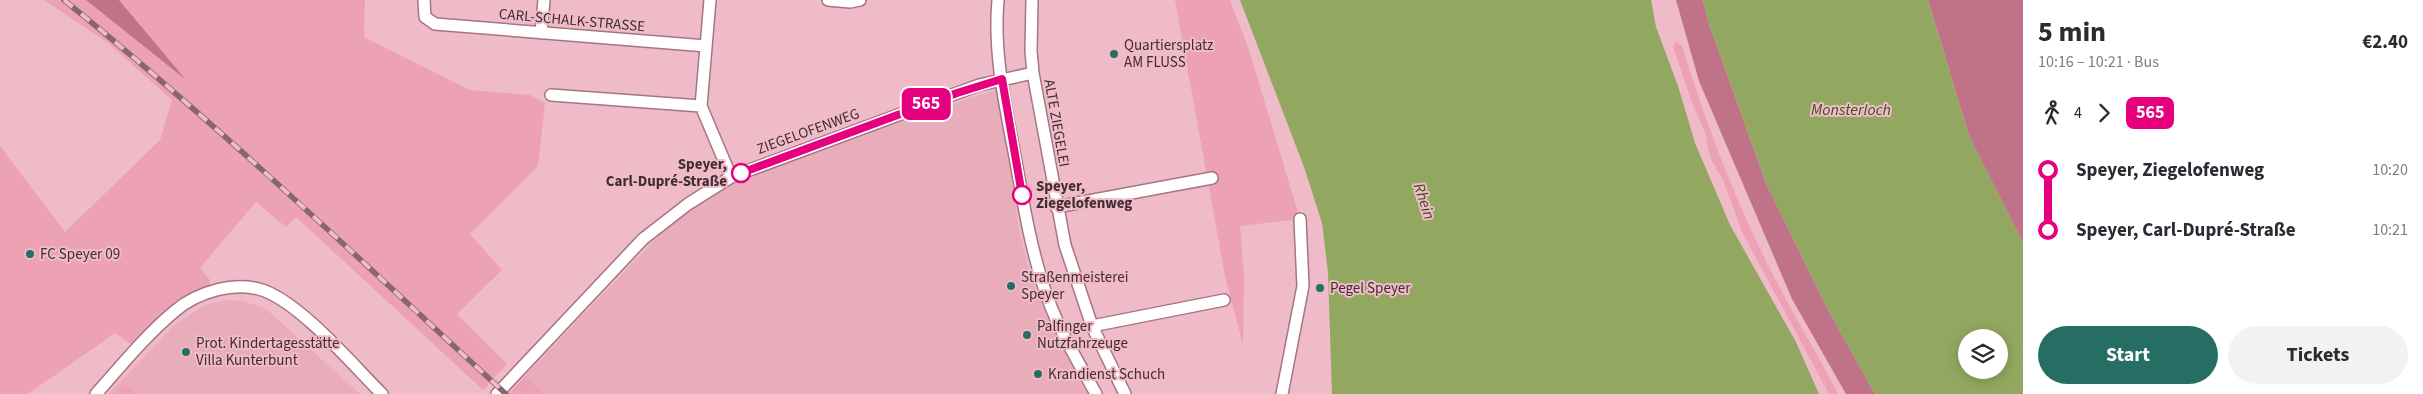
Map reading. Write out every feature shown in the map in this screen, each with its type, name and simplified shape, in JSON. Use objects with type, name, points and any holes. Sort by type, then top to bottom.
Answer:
[{"type":"street","name":"CARL-SCHALK-STRASSE","points":[[424,0],[425,17],[435,24],[706,46]]},
{"type":"street","points":[[541,33],[544,0]]},
{"type":"street","points":[[710,0],[701,106],[731,177]]},
{"type":"street","points":[[828,0],[850,2],[860,0]]},
{"type":"street","points":[[998,0],[998,53],[1023,201],[1039,268],[1048,300],[1096,394]]},
{"type":"street","name":"ALTE ZIEGELEI","points":[[1032,0],[1031,51],[1033,73],[1056,207],[1065,246],[1092,326],[1125,394]]},
{"type":"street","name":"ALTE ZIEGELEI","points":[[1002,79],[1033,73]]},
{"type":"street","name":"ZIEGELOFENWEG","points":[[497,394],[643,239],[688,204],[731,177],[957,93],[1002,79]]},
{"type":"street","points":[[551,95],[701,106]]},
{"type":"street","points":[[1056,207],[1212,178]]},
{"type":"street","points":[[1282,394],[1303,286],[1300,219]]},
{"type":"street","points":[[96,394],[160,325],[186,303],[219,290],[246,287],[264,291],[297,312],[382,394]]},
{"type":"street","points":[[1092,326],[1224,300]]},
{"type":"shaded area","points":[[44,0],[86,0],[183,78],[119,0],[365,0],[364,37],[470,90],[530,95],[545,103],[538,166],[470,234],[502,270],[457,314],[507,364],[483,390],[296,217],[286,227],[256,202],[200,268],[210,280],[209,287],[171,307],[131,344],[115,333],[28,394],[0,394],[0,146],[65,232],[160,140],[172,100],[108,43]]},
{"type":"shaded area","points":[[86,0],[119,0],[186,80]]},
{"type":"shaded area","points":[[1175,0],[1230,0],[1249,50],[1300,219],[1240,226],[1244,277],[1243,345],[1225,276]]},
{"type":"shaded area","points":[[1676,0],[1703,0],[1708,21],[1766,183],[1827,308],[1875,394],[1846,394],[1792,299],[1699,81]]},
{"type":"shaded area","points":[[1928,0],[2023,0],[2023,243],[1969,136]]},
{"type":"shaded area","points":[[1676,42],[1682,46],[1720,156],[1754,237],[1838,394],[1829,394],[1742,232],[1723,180],[1708,150],[1706,135],[1691,100],[1673,46]]},
{"type":"shaded area","points":[[997,90],[1004,120],[1019,229],[1029,271],[1046,315],[1087,394],[545,394],[525,376],[669,225],[725,187],[906,118]]},
{"type":"shaded area","points":[[226,300],[243,301],[266,309],[360,394],[109,394],[174,325],[205,305]]},
{"type":"shaded area","points":[[525,376],[545,394],[509,394]]},
{"type":"shaded area","points":[[125,383],[136,394],[115,394]]},
{"type":"water","name":"Rhein","points":[[1240,0],[1651,0],[1656,27],[1678,86],[1695,143],[1730,225],[1796,342],[1819,394],[1332,394],[1328,272],[1322,223],[1304,167]]},
{"type":"water","name":"Monsterloch","points":[[1703,0],[1928,0],[1969,136],[2023,243],[2023,394],[1875,394],[1827,308],[1766,183],[1708,21]]},
{"type":"railway","points":[[64,0],[178,95],[233,144],[506,394]]},
{"type":"bus line","name":"565","points":[[741,173],[979,85],[1002,79],[1022,195]]},
{"type":"place","name":"Quartiersplatz AM FLUSS","points":[[1114,54]]},
{"type":"place","name":"Speyer, Carl-Dupré-Straße","points":[[741,173]]},
{"type":"place","name":"Speyer, Ziegelofenweg","points":[[1022,195]]},
{"type":"place","name":"FC Speyer 09","points":[[30,254]]},
{"type":"place","name":"Straßenmeisterei Speyer","points":[[1011,286]]},
{"type":"place","name":"Pegel Speyer","points":[[1320,288]]},
{"type":"place","name":"Palfinger Nutzfahrzeuge","points":[[1027,335]]},
{"type":"place","name":"Prot. Kindertagesstätte Villa Kunterbunt","points":[[186,352]]},
{"type":"place","name":"Krandienst Schuch","points":[[1038,374]]}]
